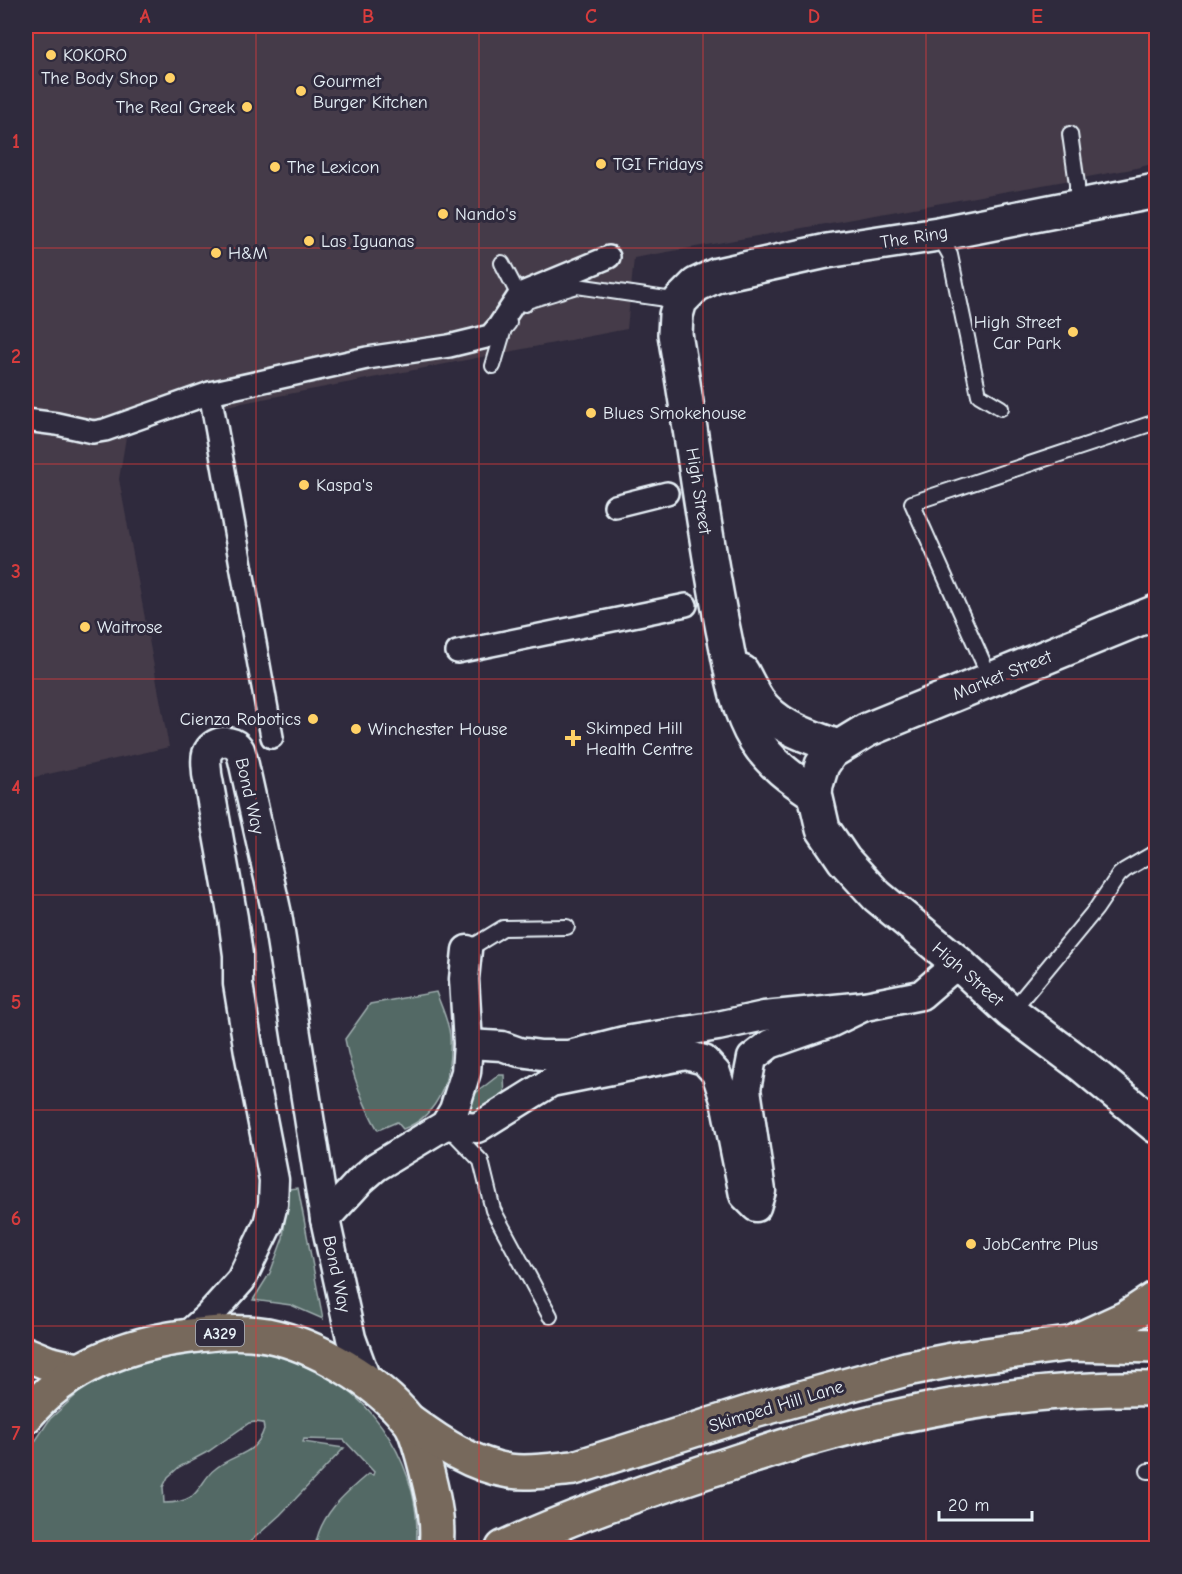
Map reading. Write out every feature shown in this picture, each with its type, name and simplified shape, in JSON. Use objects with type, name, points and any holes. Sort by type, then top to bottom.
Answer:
[{"type":"main road","points":[[1068,1344],[1126,1318],[1156,1298]]},
{"type":"main road","name":"A329","points":[[26,1416],[51,1389],[78,1370],[99,1359],[129,1348],[186,1336],[238,1332],[294,1342],[340,1364],[367,1382],[411,1422]]},
{"type":"main road","name":"Skimped Hill Lane","points":[[411,1422],[442,1444],[485,1464],[510,1471],[574,1468],[754,1411],[874,1377],[963,1358],[1068,1344],[1156,1346]]},
{"type":"main road","points":[[26,1354],[48,1363],[78,1370]]},
{"type":"main road","points":[[503,1548],[637,1494],[831,1432],[888,1418],[946,1406],[1023,1395],[1083,1389],[1156,1389]]},
{"type":"main road","points":[[411,1422],[433,1498],[437,1522],[436,1548]]},
{"type":"street","name":"The Ring","points":[[680,301],[689,290],[705,280],[726,273],[827,251],[938,234],[1156,191]]},
{"type":"street","points":[[26,420],[93,432],[105,430],[210,393],[367,358],[490,336],[523,297],[609,256]]},
{"type":"street","name":"High Street","points":[[680,301],[676,315],[675,334],[711,571],[738,700],[755,739],[782,772],[815,794]]},
{"type":"street","points":[[210,393],[272,738]]},
{"type":"street","points":[[615,506],[667,493]]},
{"type":"street","points":[[457,652],[686,605]]},
{"type":"street","name":"Market Street","points":[[844,744],[867,730],[1156,612]]},
{"type":"street","name":"High Street","points":[[726,644],[758,702],[779,722],[791,730],[844,744]]},
{"type":"street","name":"Bond Way","points":[[186,1336],[207,1318],[241,1280],[268,1224],[273,1204],[274,1180],[238,984],[238,955],[233,918],[206,759],[211,747],[224,741],[232,742],[239,749],[243,759],[282,945],[325,1219],[351,1338],[367,1382]]},
{"type":"street","name":"High Street","points":[[844,744],[831,752],[822,765],[815,794],[823,830],[844,860],[877,896],[958,963],[1011,1012],[1074,1059],[1156,1126]]},
{"type":"street","points":[[233,918],[257,923],[282,945]]},
{"type":"street","points":[[325,1219],[376,1167],[445,1125],[454,1110],[466,1072],[468,1044],[464,979],[467,950]]},
{"type":"street","points":[[468,1044],[502,1046],[519,1052],[541,1055],[569,1055],[624,1041],[764,1016],[865,1006],[921,995],[958,963]]},
{"type":"street","points":[[445,1125],[477,1128],[551,1082],[686,1055],[704,1060],[716,1073],[725,1100],[744,1195],[756,1207],[760,1191],[746,1089],[752,1058],[770,1044],[830,1023],[865,1006]]},
{"type":"lane","points":[[1070,134],[1077,184],[1077,206]]},
{"type":"lane","points":[[938,234],[950,255],[979,395],[1001,408]]},
{"type":"lane","points":[[502,262],[523,297]]},
{"type":"lane","points":[[493,366],[504,329],[523,297],[577,286],[680,301]]},
{"type":"lane","points":[[991,680],[912,503],[1156,422]]},
{"type":"lane","points":[[1011,1012],[1096,909],[1119,875],[1156,852]]},
{"type":"lane","points":[[467,950],[503,928],[567,927]]},
{"type":"lane","points":[[445,1125],[482,1161],[493,1210],[550,1316]]},
{"type":"shaded area","points":[[26,26],[1156,26],[1156,163],[634,258],[627,329],[128,425],[119,479],[169,747],[26,779]]},
{"type":"green space","points":[[436,992],[450,1036],[449,1065],[442,1092],[427,1114],[416,1123],[403,1129],[397,1122],[378,1130],[358,1086],[345,1039],[370,1004]]},
{"type":"green space","points":[[499,1075],[504,1075],[505,1101],[465,1118],[464,1102]]},
{"type":"green space","points":[[298,1188],[323,1319],[291,1305],[253,1300],[270,1273],[283,1238],[288,1189]]},
{"type":"green space","points":[[213,1350],[271,1354],[304,1364],[330,1377],[353,1394],[390,1438],[403,1464],[412,1491],[416,1519],[416,1548],[315,1548],[317,1536],[334,1506],[368,1474],[373,1475],[374,1472],[344,1440],[304,1439],[303,1442],[344,1448],[280,1515],[243,1548],[26,1548],[26,1455],[50,1419],[85,1387],[122,1368]],"holes":[[[249,1423],[263,1423],[264,1429],[256,1444],[215,1469],[191,1497],[164,1503],[163,1487],[168,1477],[179,1467],[209,1451]]]},
{"type":"place","name":"KOKORO","points":[[51,55]]},
{"type":"place","name":"The Body Shop","points":[[170,78]]},
{"type":"place","name":"Gourmet Burger Kitchen","points":[[301,91]]},
{"type":"place","name":"The Real Greek","points":[[247,107]]},
{"type":"place","name":"TGI Fridays","points":[[601,164]]},
{"type":"place","name":"The Lexicon","points":[[275,167]]},
{"type":"place","name":"Nando's","points":[[443,214]]},
{"type":"place","name":"Las Iguanas","points":[[309,241]]},
{"type":"place","name":"H&M","points":[[216,253]]},
{"type":"place","name":"High Street Car Park","points":[[1073,332]]},
{"type":"place","name":"Blues Smokehouse","points":[[591,413]]},
{"type":"place","name":"Kaspa's","points":[[304,485]]},
{"type":"place","name":"Waitrose","points":[[85,627]]},
{"type":"place","name":"Cienza Robotics","points":[[313,719]]},
{"type":"place","name":"Winchester House","points":[[356,729]]},
{"type":"place","name":"Skimped Hill Health Centre","points":[[573,738]]},
{"type":"place","name":"JobCentre Plus","points":[[971,1244]]}]
